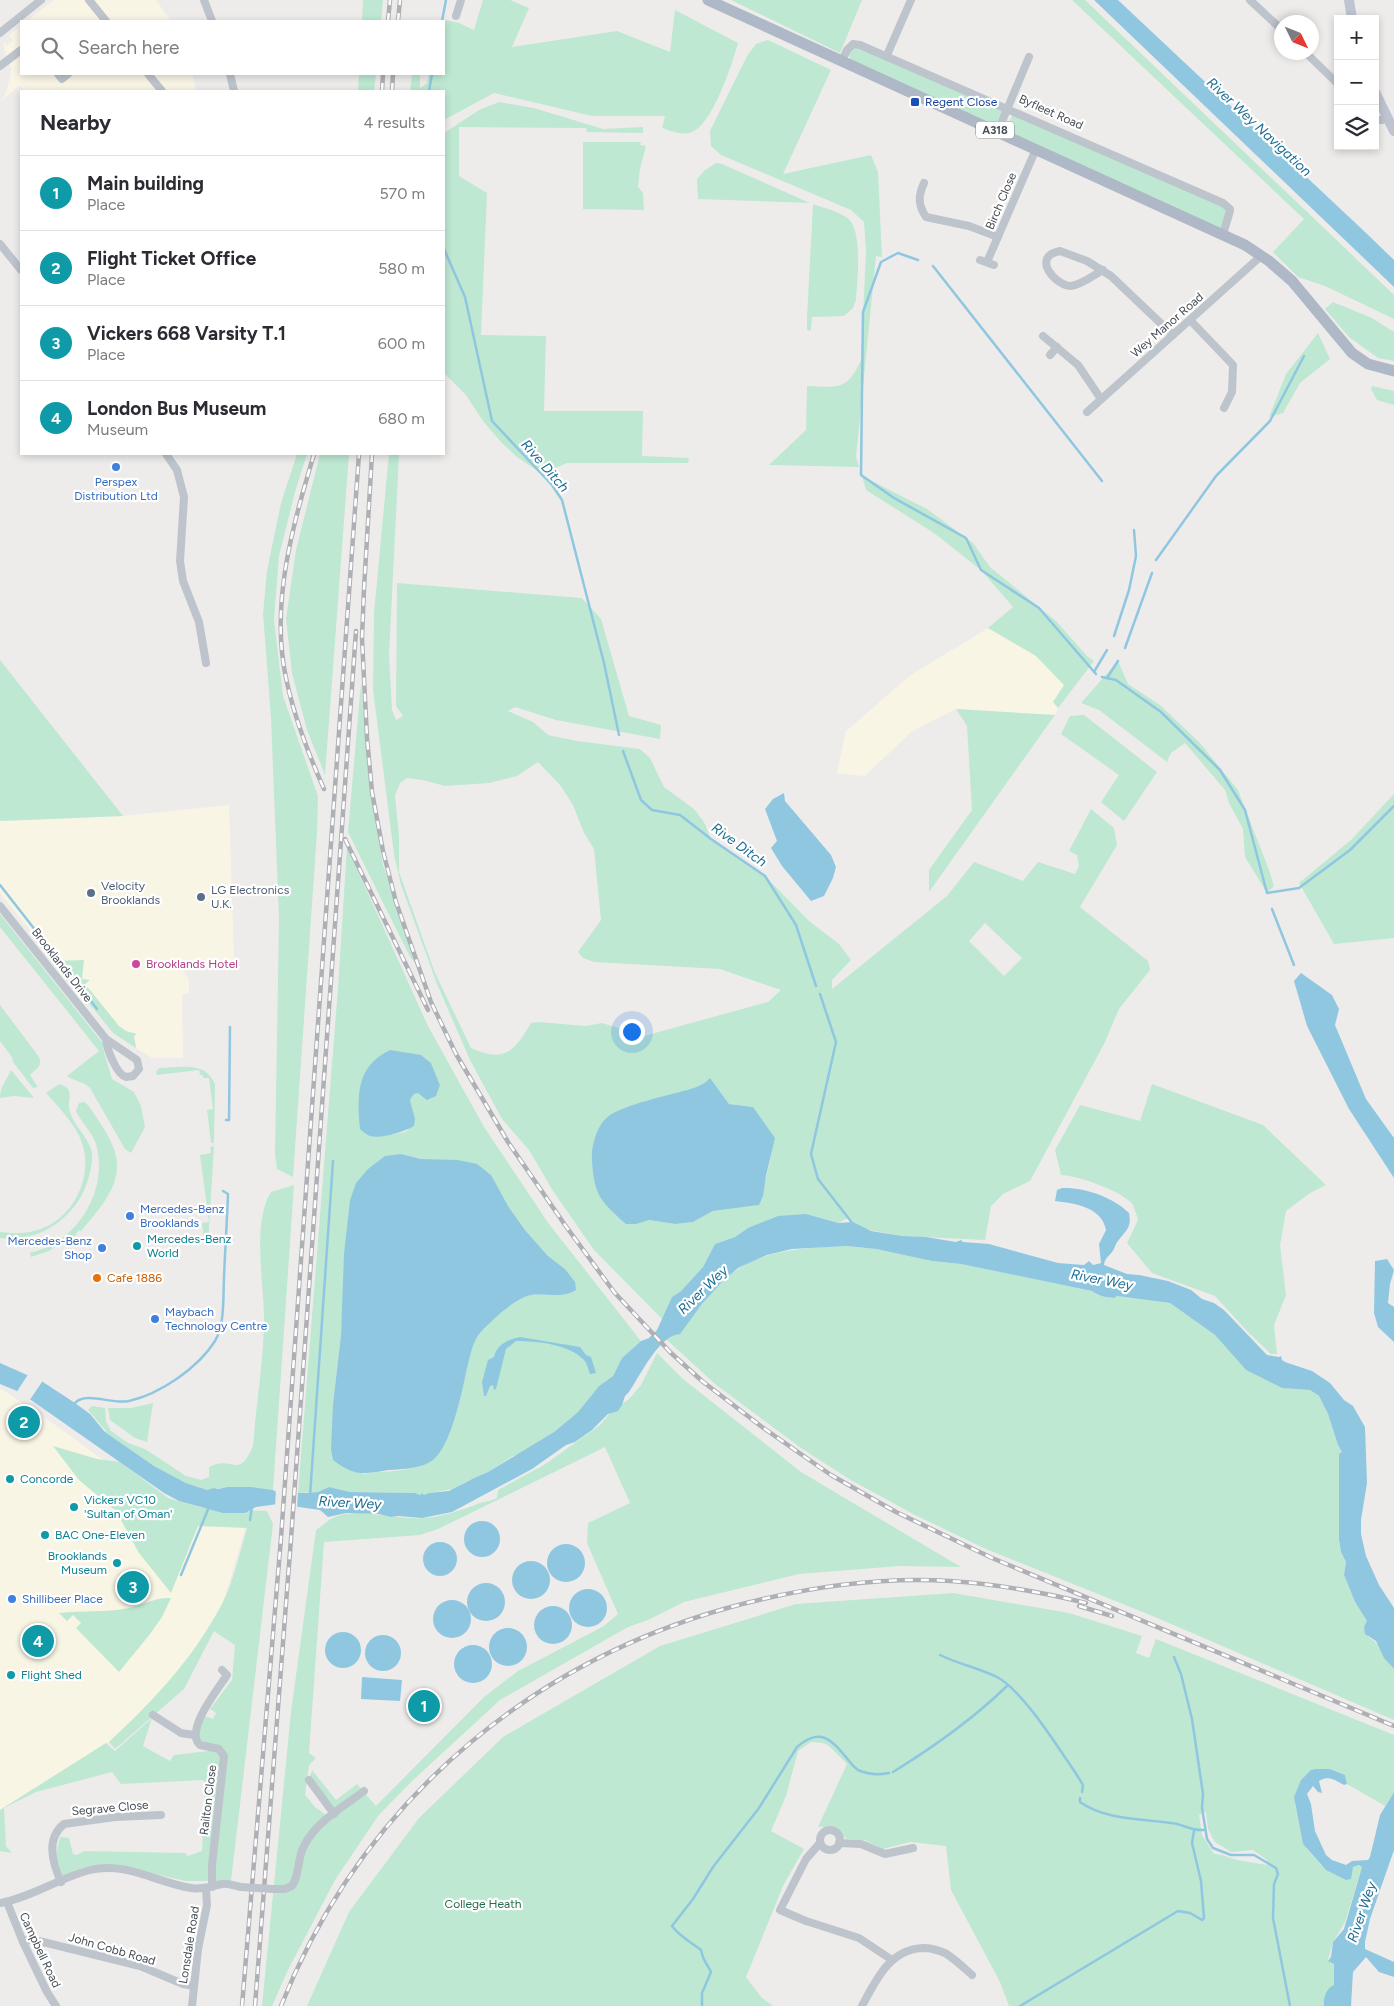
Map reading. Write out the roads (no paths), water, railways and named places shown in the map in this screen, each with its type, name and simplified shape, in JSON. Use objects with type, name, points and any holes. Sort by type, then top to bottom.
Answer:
[{"type":"main road","name":"A318","points":[[708,0],[1223,234],[1261,256],[1292,281],[1352,353],[1368,364],[1394,371]]},
{"type":"main road","points":[[1349,0],[1351,15]]},
{"type":"main road","points":[[1379,100],[1394,131]]},
{"type":"street","points":[[0,33],[41,0]]},
{"type":"street","points":[[89,0],[105,20]]},
{"type":"street","points":[[204,0],[212,20]]},
{"type":"street","points":[[456,16],[460,0]]},
{"type":"street","points":[[887,55],[911,0]]},
{"type":"street","points":[[1250,0],[1274,22]]},
{"type":"street","name":"Byfleet Road","points":[[842,61],[847,50],[853,44],[860,44],[1223,203],[1230,209],[1223,234]]},
{"type":"street","points":[[0,66],[20,51]]},
{"type":"street","points":[[998,131],[1029,57]]},
{"type":"street","points":[[1313,60],[1334,80]]},
{"type":"street","points":[[149,75],[161,90]]},
{"type":"street","points":[[230,75],[234,90]]},
{"type":"street","points":[[1379,120],[1387,117]]},
{"type":"street","name":"Birch Close","points":[[987,262],[1036,148]]},
{"type":"street","points":[[923,183],[919,203],[926,217],[969,226],[998,237]]},
{"type":"street","points":[[0,244],[20,269]]},
{"type":"street","points":[[1104,270],[1072,286],[1065,285],[1049,272],[1046,267],[1046,260],[1054,252],[1060,251],[1104,270],[1173,335]]},
{"type":"street","name":"Wey Manor Road","points":[[1087,412],[1261,256]]},
{"type":"street","points":[[1190,320],[1233,365],[1232,392],[1224,408]]},
{"type":"street","points":[[1043,336],[1078,365],[1101,399]]},
{"type":"street","points":[[1050,355],[1057,347]]},
{"type":"street","points":[[167,455],[177,470],[184,497],[180,561],[183,581],[200,622],[206,663]]},
{"type":"street","name":"Brooklands Drive","points":[[0,906],[106,1039],[130,1056]]},
{"type":"street","name":"Brooklands Drive","points":[[106,1039],[107,1046],[117,1066]]},
{"type":"street","points":[[130,1056],[137,1060],[139,1066],[138,1072],[130,1078],[122,1076],[117,1066],[122,1057],[130,1056]]},
{"type":"street","points":[[194,1735],[199,1721],[227,1675],[222,1670]]},
{"type":"street","name":"Railton Close","points":[[153,1715],[181,1733],[194,1735],[200,1745],[219,1749],[224,1756],[209,1887]]},
{"type":"street","points":[[309,1780],[334,1814]]},
{"type":"street","points":[[4,1902],[30,1895],[90,1870],[105,1868],[122,1869],[192,1888],[224,1884],[272,1889],[288,1888],[293,1885],[304,1846],[310,1836],[334,1814],[364,1791]]},
{"type":"street","name":"Segrave Close","points":[[62,1882],[52,1859],[52,1852],[56,1832],[64,1824],[115,1817],[161,1815]]},
{"type":"street","points":[[839,1843],[837,1834],[832,1831],[823,1834],[820,1843],[806,1859],[780,1910],[806,1921],[859,1938],[892,1960]]},
{"type":"street","points":[[820,1843],[829,1850],[835,1848],[839,1843]]},
{"type":"street","points":[[839,1843],[862,1844],[885,1854],[913,1848]]},
{"type":"street","name":"Lonsdale Road","points":[[192,2006],[198,1949],[209,1887]]},
{"type":"street","name":"Campbell Road","points":[[4,1902],[47,1992],[56,2006]]},
{"type":"street","name":"John Cobb Road","points":[[23,1942],[28,1940],[39,1941],[140,1966],[183,1984],[194,1986]]},
{"type":"street","points":[[862,2006],[873,1986],[892,1960],[908,1950],[928,1948],[943,1952],[972,1975]]},
{"type":"water","name":"River Wey Navigation","points":[[1094,0],[1118,0],[1365,232],[1394,260],[1394,287]]},
{"type":"water","points":[[784,793],[785,801],[831,855],[836,867],[824,896],[811,901],[782,866],[771,848],[777,841],[765,809],[773,799]]},
{"type":"water","points":[[1301,973],[1332,995],[1339,1009],[1335,1025],[1366,1099],[1394,1138],[1394,1178],[1349,1109],[1307,1026],[1294,981]]},
{"type":"water","points":[[390,1050],[421,1055],[431,1063],[440,1085],[436,1096],[427,1100],[418,1093],[414,1094],[410,1100],[415,1119],[414,1126],[404,1131],[380,1137],[370,1136],[360,1129],[359,1094],[361,1083],[371,1064]]},
{"type":"water","points":[[710,1078],[729,1104],[753,1107],[775,1138],[763,1196],[759,1205],[713,1211],[693,1222],[675,1224],[649,1220],[636,1224],[626,1224],[604,1203],[594,1182],[592,1160],[598,1130],[605,1119],[617,1111],[645,1101],[694,1088]]},
{"type":"water","points":[[401,1154],[421,1159],[458,1160],[477,1164],[491,1175],[508,1206],[525,1230],[548,1256],[565,1269],[575,1282],[576,1290],[565,1294],[524,1297],[504,1311],[480,1333],[472,1350],[451,1430],[440,1452],[433,1460],[412,1468],[359,1473],[347,1469],[333,1460],[331,1449],[333,1404],[341,1335],[344,1254],[350,1200],[356,1183],[368,1169],[385,1156]]},
{"type":"water","name":"River Wey","points":[[1062,1188],[1080,1189],[1098,1194],[1115,1202],[1129,1213],[1130,1222],[1128,1228],[1117,1242],[1104,1265],[1127,1274],[1168,1281],[1191,1290],[1202,1299],[1214,1303],[1224,1310],[1267,1355],[1281,1356],[1285,1362],[1312,1371],[1330,1383],[1344,1400],[1353,1406],[1365,1427],[1367,1483],[1361,1520],[1361,1534],[1366,1556],[1379,1585],[1394,1608],[1394,1669],[1384,1658],[1376,1641],[1365,1634],[1364,1627],[1367,1621],[1355,1602],[1344,1575],[1346,1562],[1341,1552],[1339,1540],[1339,1454],[1342,1452],[1319,1396],[1310,1390],[1282,1388],[1246,1370],[1215,1335],[1170,1303],[1117,1296],[1114,1298],[1105,1297],[1092,1291],[876,1249],[847,1246],[792,1249],[767,1255],[738,1268],[702,1304],[680,1334],[672,1336],[665,1341],[644,1367],[625,1396],[618,1411],[608,1414],[592,1430],[575,1442],[566,1445],[532,1469],[452,1512],[422,1518],[346,1513],[328,1517],[320,1510],[278,1504],[256,1507],[245,1513],[223,1513],[179,1501],[164,1493],[31,1400],[17,1391],[0,1384],[0,1363],[43,1382],[90,1414],[105,1432],[154,1466],[186,1483],[207,1490],[227,1487],[251,1487],[273,1490],[278,1493],[306,1493],[318,1492],[329,1487],[350,1492],[415,1493],[420,1495],[422,1493],[424,1495],[449,1491],[488,1472],[554,1432],[578,1412],[599,1386],[613,1376],[622,1358],[657,1330],[672,1297],[681,1291],[703,1267],[715,1244],[735,1237],[748,1228],[778,1216],[806,1214],[838,1223],[853,1222],[871,1231],[956,1242],[961,1240],[963,1242],[989,1244],[1058,1263],[1084,1265],[1089,1261],[1093,1265],[1101,1263],[1099,1244],[1106,1230],[1103,1222],[1093,1211],[1078,1205],[1055,1201],[1057,1190]]},
{"type":"water","points":[[1387,1259],[1394,1270],[1388,1303],[1394,1307],[1394,1342],[1378,1327],[1374,1313],[1375,1261]]},
{"type":"water","points":[[520,1337],[580,1347],[586,1355],[591,1357],[596,1373],[590,1374],[584,1360],[570,1350],[552,1344],[516,1341],[506,1349],[496,1389],[494,1390],[493,1385],[490,1386],[486,1396],[484,1396],[482,1382],[488,1360],[494,1357],[501,1345]]},
{"type":"water","points":[[482,1521],[495,1526],[500,1539],[495,1552],[482,1557],[469,1552],[464,1539],[469,1526]]},
{"type":"water","points":[[440,1542],[447,1543],[452,1547],[456,1552],[456,1566],[452,1571],[447,1575],[440,1576],[433,1575],[428,1571],[424,1566],[423,1559],[424,1552],[428,1547],[433,1543]]},
{"type":"water","points":[[566,1544],[579,1550],[585,1563],[579,1576],[566,1582],[553,1576],[547,1563],[553,1550]]},
{"type":"water","points":[[531,1561],[544,1567],[550,1580],[544,1593],[531,1599],[518,1593],[512,1580],[518,1567]]},
{"type":"water","points":[[486,1583],[499,1589],[505,1602],[499,1615],[486,1621],[473,1615],[467,1602],[473,1589]]},
{"type":"water","points":[[588,1589],[601,1595],[607,1608],[601,1621],[588,1627],[575,1621],[569,1608],[575,1595]]},
{"type":"water","points":[[452,1600],[465,1606],[471,1619],[465,1632],[452,1638],[439,1632],[433,1619],[439,1606]]},
{"type":"water","points":[[553,1606],[566,1612],[572,1625],[566,1638],[553,1644],[540,1638],[534,1625],[540,1612]]},
{"type":"water","points":[[508,1628],[521,1634],[527,1647],[521,1660],[508,1666],[495,1660],[489,1647],[495,1634]]},
{"type":"water","points":[[343,1632],[356,1637],[361,1650],[356,1663],[343,1668],[330,1663],[325,1650],[330,1637]]},
{"type":"water","points":[[383,1635],[395,1641],[401,1653],[395,1665],[383,1671],[371,1665],[365,1653],[371,1641]]},
{"type":"water","points":[[473,1645],[486,1651],[492,1664],[486,1677],[473,1683],[460,1677],[454,1664],[460,1651]]},
{"type":"water","points":[[362,1677],[402,1680],[400,1701],[361,1699]]},
{"type":"water","name":"River Wey","points":[[1330,1769],[1345,1775],[1347,1784],[1344,1785],[1338,1781],[1325,1778],[1319,1781],[1322,1793],[1318,1792],[1313,1786],[1307,1794],[1311,1804],[1315,1831],[1326,1855],[1332,1860],[1346,1865],[1352,1861],[1368,1860],[1370,1857],[1380,1815],[1394,1792],[1394,1850],[1370,1919],[1365,1949],[1394,1962],[1394,1977],[1379,1972],[1366,1957],[1353,1972],[1351,2006],[1324,2006],[1324,2000],[1327,1991],[1334,1985],[1334,1964],[1328,1961],[1331,1957],[1333,1942],[1344,1929],[1362,1867],[1359,1865],[1353,1867],[1351,1879],[1346,1880],[1326,1870],[1303,1844],[1294,1797],[1301,1780],[1311,1770]]},
{"type":"waterway","name":"Rive Ditch","points":[[442,20],[446,0]]},
{"type":"waterway","name":"Rive Ditch","points":[[429,90],[432,75]]},
{"type":"waterway","name":"Rive Ditch","points":[[445,251],[465,297],[492,421],[552,485],[562,500],[604,663],[619,735]]},
{"type":"waterway","points":[[918,260],[898,253],[881,262],[863,312],[861,475],[894,498],[966,538],[981,570],[1039,608],[1096,674]]},
{"type":"waterway","points":[[933,266],[1102,481]]},
{"type":"waterway","points":[[1156,560],[1216,476],[1270,421],[1304,356]]},
{"type":"waterway","points":[[1114,636],[1129,590],[1136,556],[1134,530]]},
{"type":"waterway","points":[[1125,648],[1152,573]]},
{"type":"waterway","points":[[1094,672],[1107,650]]},
{"type":"waterway","points":[[1107,678],[1118,661]]},
{"type":"waterway","points":[[1102,677],[1116,680],[1161,712],[1220,770],[1245,810],[1267,893],[1299,888],[1350,850],[1394,806]]},
{"type":"waterway","name":"Rive Ditch","points":[[623,751],[641,800],[652,810],[680,815],[765,876],[796,925],[816,986]]},
{"type":"waterway","points":[[0,885],[50,949]]},
{"type":"waterway","points":[[1272,909],[1294,965]]},
{"type":"waterway","points":[[60,961],[97,1009]]},
{"type":"waterway","name":"Rive Ditch","points":[[820,994],[836,1042],[811,1154],[818,1179],[853,1224]]},
{"type":"waterway","points":[[226,1120],[229,1120],[230,1027]]},
{"type":"waterway","points":[[310,1496],[333,1161]]},
{"type":"waterway","points":[[75,1403],[86,1398],[123,1402],[141,1398],[165,1386],[188,1370],[199,1361],[215,1341],[222,1319],[223,1302],[228,1194],[223,1191]]},
{"type":"waterway","points":[[250,1520],[252,1506]]},
{"type":"waterway","points":[[181,1575],[209,1507]]},
{"type":"waterway","points":[[940,1655],[997,1677],[1018,1694],[1039,1720],[1075,1772],[1083,1785],[1082,1792]]},
{"type":"waterway","points":[[1174,1657],[1181,1674],[1192,1719],[1203,1794],[1202,1808],[1207,1839],[1213,1848],[1231,1855],[1254,1855],[1276,1868],[1278,1874],[1274,1884],[1273,1918],[1290,2006]]},
{"type":"waterway","points":[[893,1772],[952,1732],[981,1710],[1007,1686]]},
{"type":"waterway","points":[[702,2006],[702,1993],[711,1972],[701,1950],[672,1926],[693,1899],[713,1867],[759,1808],[797,1747],[813,1737],[820,1737],[838,1748],[858,1770],[873,1774],[889,1773]]},
{"type":"waterway","points":[[1080,1798],[1080,1802],[1090,1808],[1112,1816],[1176,1824],[1205,1830]]},
{"type":"waterway","points":[[1020,2006],[1178,1911],[1190,1913],[1202,1920],[1204,1918],[1201,1881],[1192,1843],[1194,1831]]},
{"type":"railway","points":[[388,20],[390,0]]},
{"type":"railway","points":[[398,20],[400,0]]},
{"type":"railway","points":[[382,90],[383,75]]},
{"type":"railway","points":[[392,90],[393,75]]},
{"type":"railway","points":[[314,455],[286,564],[281,621],[282,650],[289,692],[302,735],[324,789]]},
{"type":"railway","points":[[242,2006],[281,1538],[359,455]]},
{"type":"railway","points":[[372,455],[362,638],[367,738],[372,792],[383,851],[396,902],[431,1002],[456,1054],[508,1142],[614,1292],[671,1353],[702,1381],[762,1427],[831,1475],[896,1512],[992,1558],[1394,1726]]},
{"type":"railway","points":[[255,2006],[291,1539],[356,631]]},
{"type":"railway","points":[[345,839],[428,1010]]},
{"type":"railway","points":[[281,2006],[317,1930],[361,1860],[412,1798],[471,1742],[536,1694],[607,1654],[683,1622],[763,1599],[856,1583],[903,1580],[967,1582],[1018,1589],[1086,1603]]},
{"type":"railway","points":[[1079,1606],[1112,1616]]},
{"type":"place","name":"Regent Close","points":[[915,102]]},
{"type":"place","name":"Perspex Distribution Ltd","points":[[116,467]]},
{"type":"place","name":"Velocity Brooklands","points":[[91,893]]},
{"type":"place","name":"LG Electronics U.K.","points":[[201,897]]},
{"type":"place","name":"Brooklands Hotel","points":[[136,964]]},
{"type":"place","name":"Mercedes-Benz Brooklands","points":[[130,1216]]},
{"type":"place","name":"Mercedes-Benz World","points":[[137,1246]]},
{"type":"place","name":"Mercedes-Benz Shop","points":[[102,1248]]},
{"type":"place","name":"Cafe 1886","points":[[97,1278]]},
{"type":"place","name":"Maybach Technology Centre","points":[[155,1319]]},
{"type":"place","name":"Flight Ticket Office","points":[[24,1422]]},
{"type":"place","name":"Concorde","points":[[10,1479]]},
{"type":"place","name":"Vickers VC10 'Sultan of Oman'","points":[[74,1507]]},
{"type":"place","name":"BAC One-Eleven","points":[[45,1535]]},
{"type":"place","name":"Brooklands Museum","points":[[117,1563]]},
{"type":"place","name":"Vickers 668 Varsity T.1","points":[[133,1587]]},
{"type":"place","name":"Shillibeer Place","points":[[12,1599]]},
{"type":"place","name":"London Bus Museum","points":[[38,1641]]},
{"type":"place","name":"Flight Shed","points":[[11,1675]]},
{"type":"place","name":"Main building","points":[[424,1706]]},
{"type":"park label","name":"College Heath","points":[[483,1904]]}]
